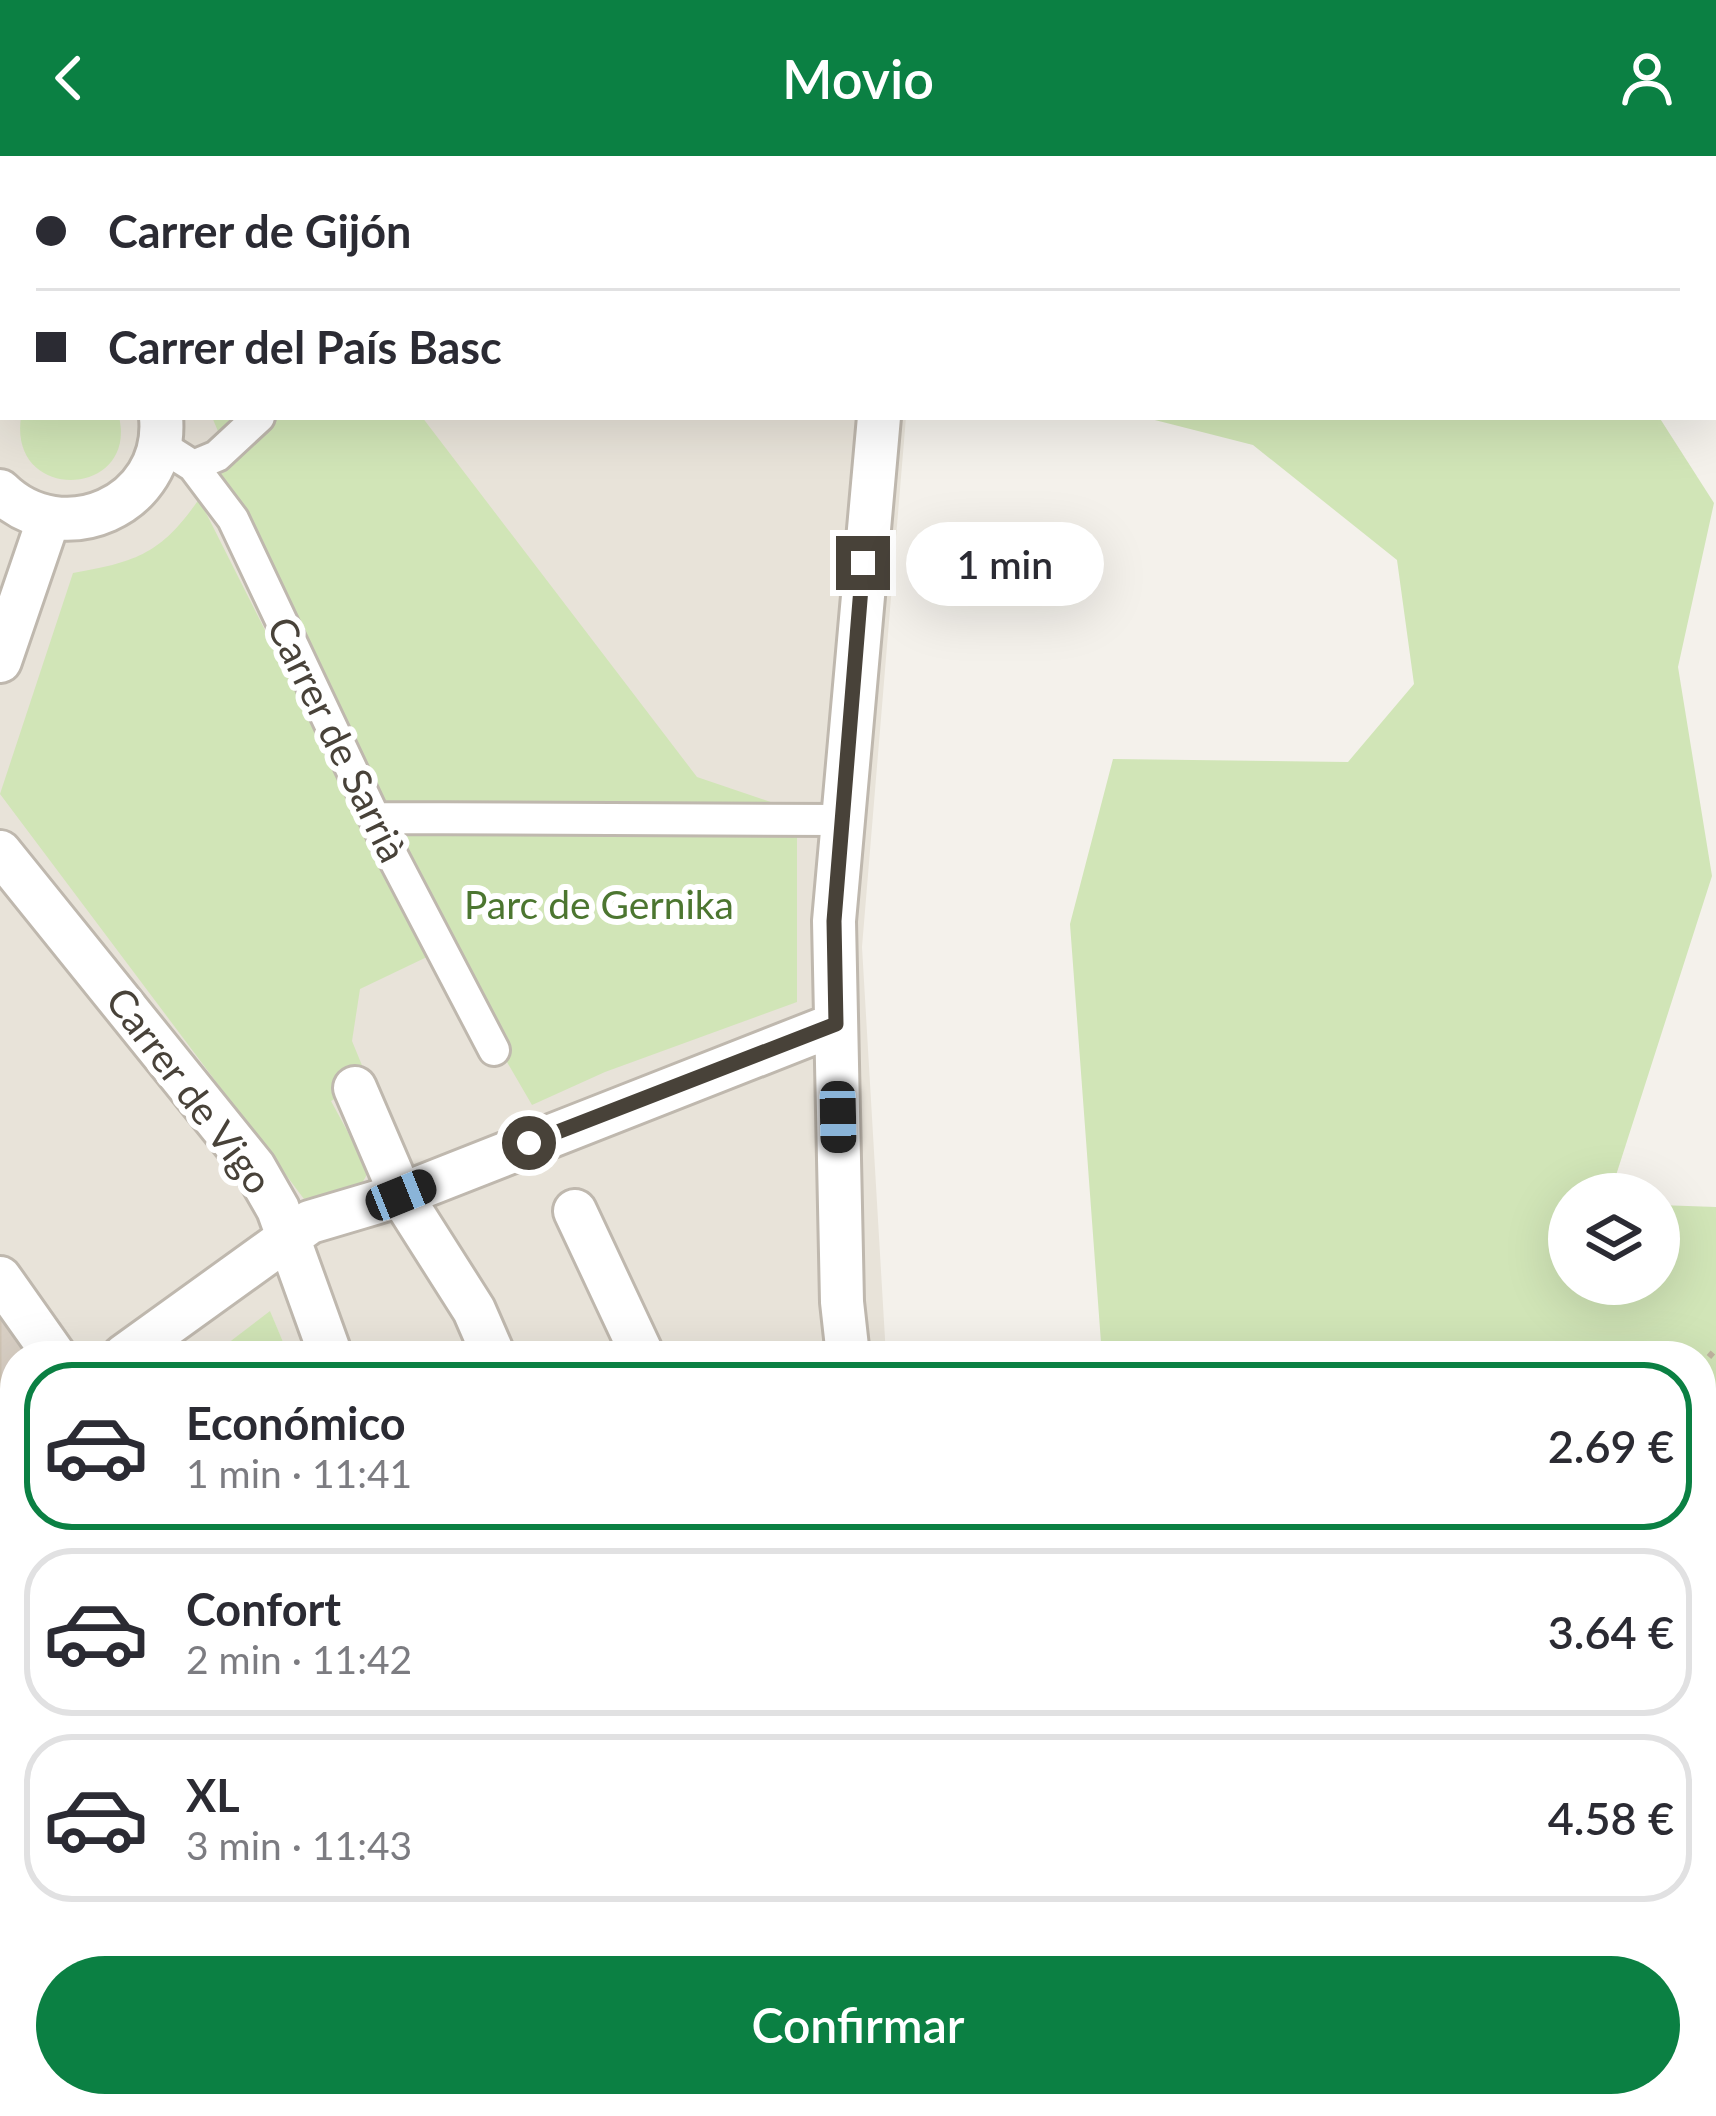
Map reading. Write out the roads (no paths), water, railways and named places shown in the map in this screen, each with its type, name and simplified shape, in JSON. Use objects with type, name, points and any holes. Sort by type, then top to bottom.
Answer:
[{"type":"street","points":[[0,491],[29,512],[86,519],[120,506],[171,443],[217,456],[256,420]]},
{"type":"street","points":[[846,1341],[834,921],[879,420]]},
{"type":"street","name":"Carrer de Sarrià","points":[[171,443],[233,519],[375,818],[494,1051]]},
{"type":"street","points":[[0,661],[49,518]]},
{"type":"street","points":[[375,818],[842,820]]},
{"type":"street","name":"Carrer de Vigo","points":[[0,852],[254,1167],[288,1235],[326,1341]]},
{"type":"street","points":[[144,1341],[310,1222],[401,1195],[836,1024]]},
{"type":"street","points":[[356,1088],[401,1195],[474,1310],[487,1341]]},
{"type":"street","points":[[575,1211],[636,1341]]},
{"type":"street","points":[[0,1277],[45,1341]]},
{"type":"park label","name":"Parc de Gernika","points":[[599,904]]}]
